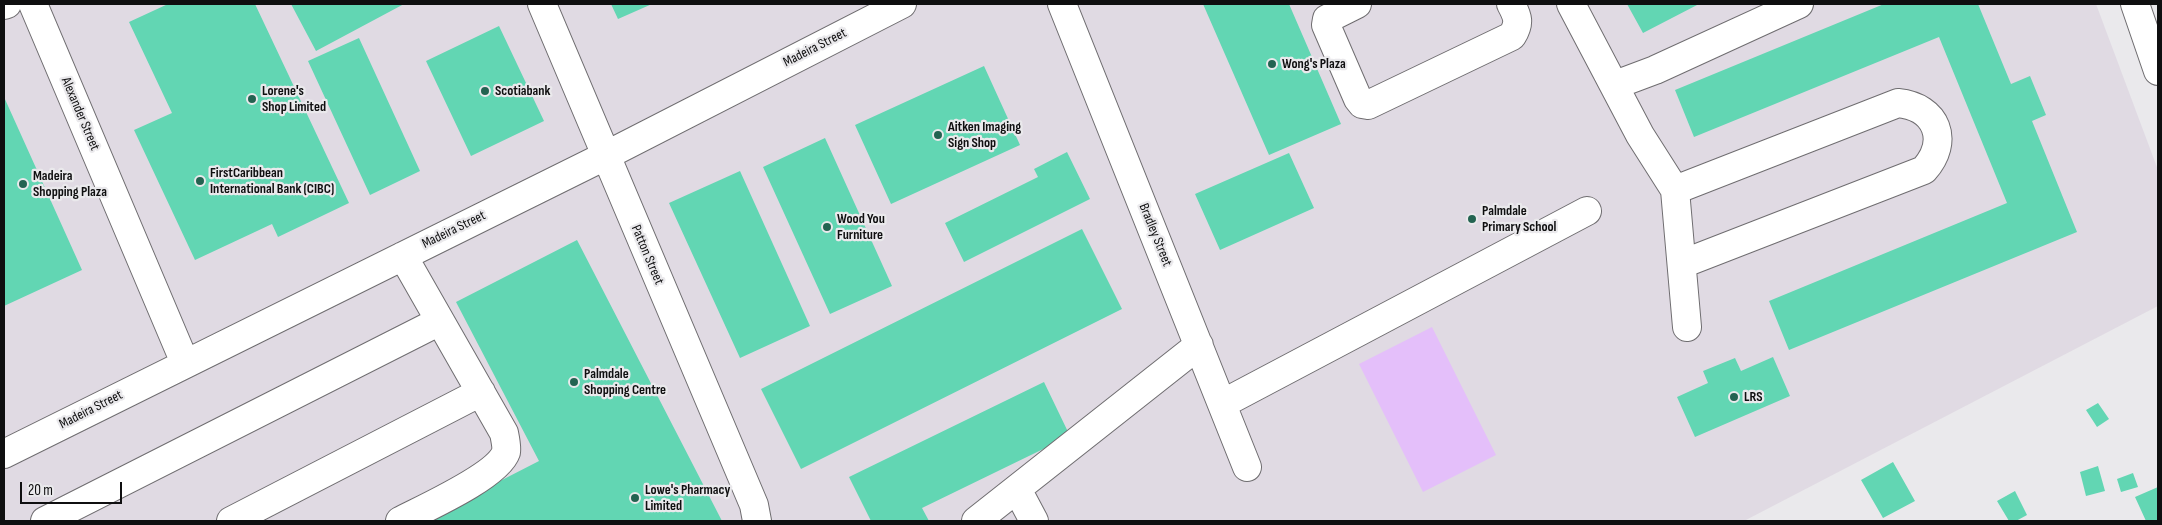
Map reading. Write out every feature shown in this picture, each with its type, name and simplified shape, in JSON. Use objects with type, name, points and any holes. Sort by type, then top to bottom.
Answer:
[{"type":"street","name":"Alexander Street","points":[[33,4],[185,363]]},
{"type":"street","name":"Patton Street","points":[[542,4],[755,513]]},
{"type":"street","name":"Madeira Street","points":[[4,454],[605,156],[902,4]]},
{"type":"street","name":"Bradley Street","points":[[1062,4],[1247,467]]},
{"type":"street","points":[[1358,4],[1333,15],[1327,20],[1326,25],[1358,99],[1362,104],[1368,105],[1512,36],[1518,26],[1518,17],[1512,4]]},
{"type":"street","points":[[1571,4],[1640,136],[1675,190],[1687,327]]},
{"type":"street","points":[[1615,85],[1655,70],[1799,4]]},
{"type":"street","points":[[2135,4],[2158,71]]},
{"type":"street","points":[[1675,190],[1898,103],[1909,104],[1929,116],[1938,138],[1932,161],[1924,170],[1682,264]]},
{"type":"street","points":[[1222,404],[1587,211]]},
{"type":"street","points":[[400,521],[475,482],[498,464],[506,451],[504,433],[403,256]]},
{"type":"street","points":[[45,521],[440,321]]},
{"type":"street","points":[[976,521],[1199,345]]},
{"type":"street","points":[[231,521],[481,392]]},
{"type":"street","points":[[1017,489],[1034,521]]},
{"type":"shaded area","points":[[4,4],[2096,4],[2158,170],[2158,306],[1744,521],[4,521]]},
{"type":"shaded area","points":[[1432,327],[1496,455],[1423,492],[1359,364]]},
{"type":"building","points":[[168,4],[255,4],[349,203],[278,237],[272,224],[195,260],[134,130],[172,113],[129,22]]},
{"type":"building","points":[[291,4],[404,4],[316,51]]},
{"type":"building","points":[[611,4],[652,4],[618,19]]},
{"type":"building","name":"Wong's Plaza","points":[[1203,4],[1289,4],[1341,124],[1269,155]]},
{"type":"building","points":[[1627,4],[1699,4],[1643,33]]},
{"type":"building","points":[[1884,4],[1978,4],[2011,84],[2030,76],[2046,115],[2032,121],[2077,232],[1789,350],[1769,301],[2007,203],[1939,37],[1694,137],[1675,90]]},
{"type":"building","name":"Scotiabank","points":[[499,26],[544,121],[471,156],[426,61]]},
{"type":"building","points":[[359,38],[420,171],[370,195],[308,61]]},
{"type":"building","name":"Aitken Imaging Sign Shop","points":[[984,66],[1020,145],[891,204],[855,125]]},
{"type":"building","name":"Madeira Shopping Plaza","points":[[4,97],[82,270],[4,306]]},
{"type":"building","name":"Wood You Furniture","points":[[825,138],[892,286],[830,314],[763,167]]},
{"type":"building","points":[[1067,152],[1090,199],[964,262],[945,223],[1038,177],[1034,169]]},
{"type":"building","points":[[1289,153],[1314,208],[1220,250],[1195,194]]},
{"type":"building","points":[[740,171],[810,326],[740,358],[669,203]]},
{"type":"building","points":[[1082,229],[1122,309],[801,469],[761,389]]},
{"type":"building","name":"Palmdale Shopping Centre","points":[[577,240],[722,521],[422,521],[539,461],[456,302]]},
{"type":"building","name":"LRS","points":[[1773,357],[1790,396],[1695,437],[1677,397],[1708,383],[1703,371],[1735,358],[1741,371]]},
{"type":"building","points":[[1044,382],[1070,436],[922,508],[929,521],[871,521],[849,477]]},
{"type":"building","points":[[2098,403],[2109,419],[2097,427],[2086,410]]},
{"type":"building","points":[[1893,462],[1915,501],[1883,518],[1861,480]]},
{"type":"building","points":[[2098,466],[2105,491],[2086,496],[2080,472]]},
{"type":"building","points":[[2133,473],[2138,487],[2121,492],[2117,479]]},
{"type":"building","points":[[2158,487],[2158,521],[2146,521],[2135,497]]},
{"type":"building","points":[[2015,491],[2027,515],[2016,521],[2009,521],[1997,501]]},
{"type":"place","name":"Wong's Plaza","points":[[1272,64]]},
{"type":"place","name":"Scotiabank","points":[[485,91]]},
{"type":"place","name":"Lorene's Shop Limited","points":[[252,99]]},
{"type":"place","name":"Aitken Imaging Sign Shop","points":[[938,135]]},
{"type":"place","name":"FirstCaribbean International Bank (CIBC)","points":[[200,181]]},
{"type":"place","name":"Madeira Shopping Plaza","points":[[23,184]]},
{"type":"place","name":"Palmdale Primary School","points":[[1472,219]]},
{"type":"place","name":"Wood You Furniture","points":[[827,227]]},
{"type":"place","name":"Palmdale Shopping Centre","points":[[574,382]]},
{"type":"place","name":"LRS","points":[[1734,397]]},
{"type":"place","name":"Lowe's Pharmacy Limited","points":[[635,498]]}]
